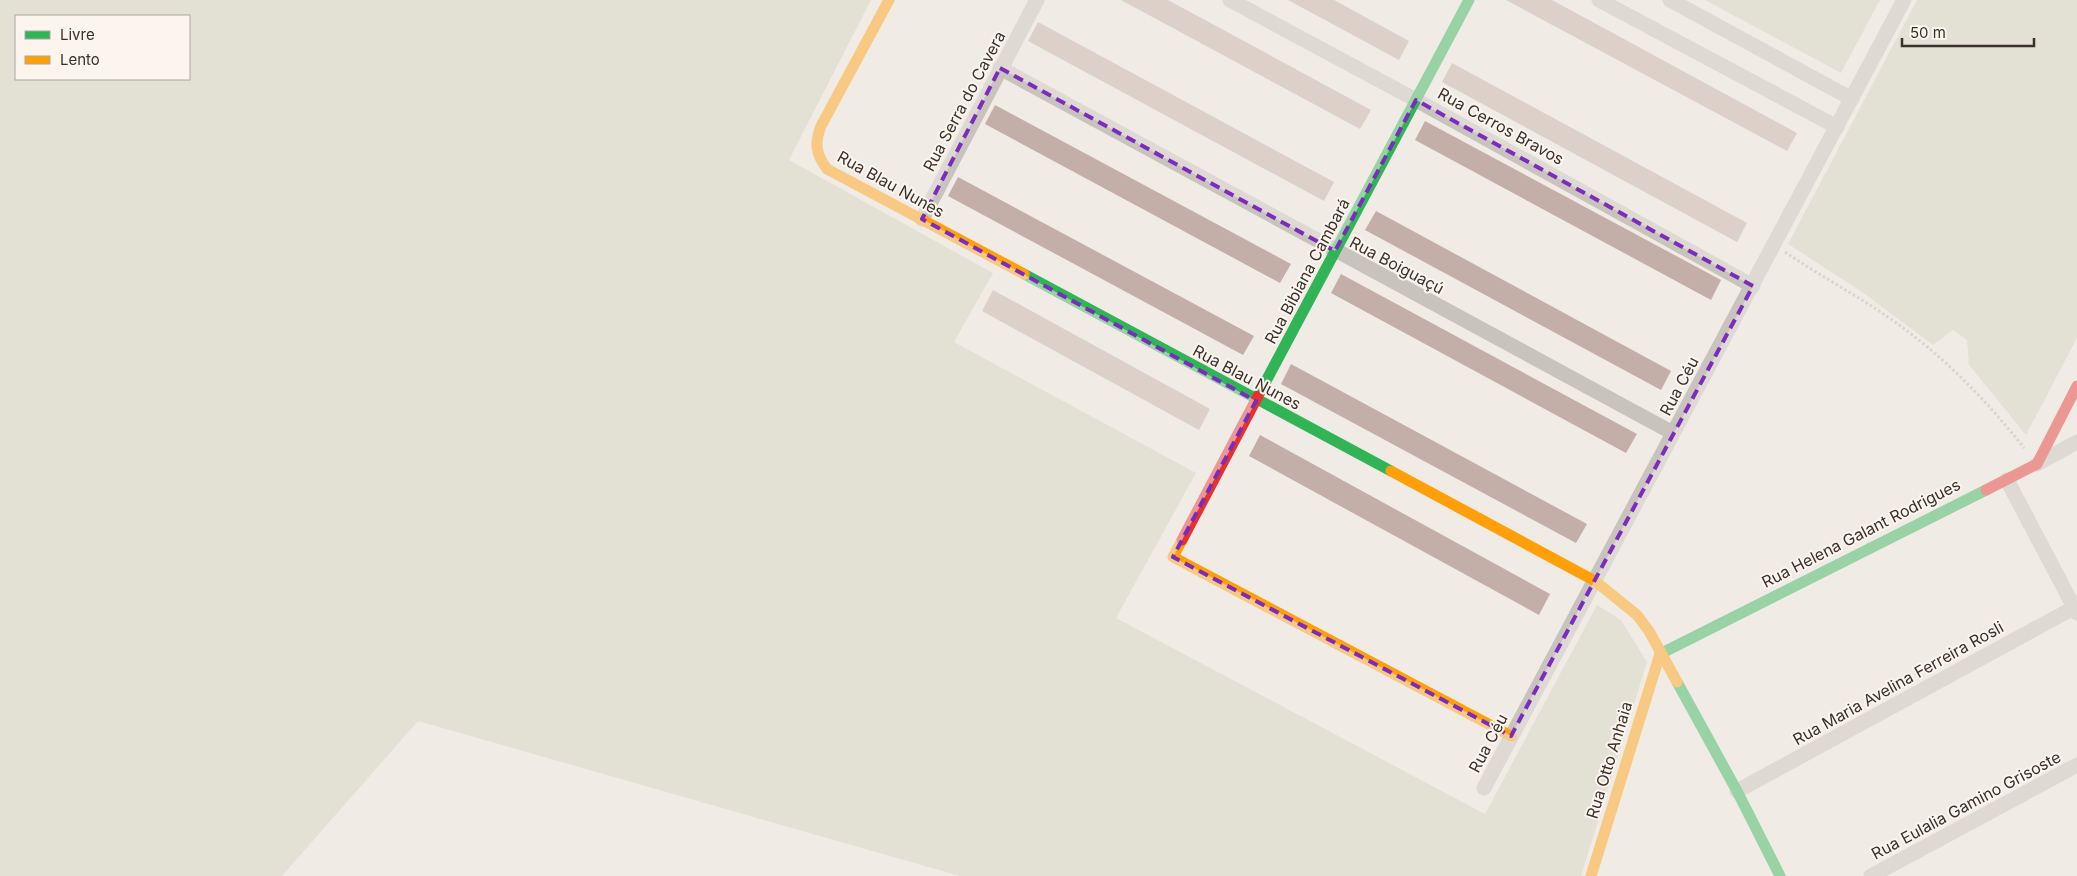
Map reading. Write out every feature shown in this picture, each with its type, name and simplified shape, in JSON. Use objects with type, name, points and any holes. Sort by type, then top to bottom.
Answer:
[{"type":"street","name":"Rua Blau Nunes","points":[[889,0],[820,126],[816,138],[817,156],[827,169],[922,218],[1256,401],[1595,582],[1636,615],[1649,631],[1737,792],[1780,876]]},
{"type":"street","name":"Rua Serra do Cavera","points":[[922,218],[1037,0]]},
{"type":"street","name":"Rua Cerros Bravos","points":[[1230,0],[1416,100],[1753,286]]},
{"type":"street","name":"Rua Bibiana Cambará","points":[[1469,0],[1174,557],[1511,736]]},
{"type":"street","points":[[1599,0],[1837,127]]},
{"type":"street","points":[[1670,0],[1852,99]]},
{"type":"street","name":"Rua Céu","points":[[1484,788],[1904,0]]},
{"type":"street","name":"Rua Boiguaçú","points":[[1000,68],[1673,433]]},
{"type":"street","points":[[2037,464],[2077,386]]},
{"type":"street","name":"Rua Helena Galant Rodrigues","points":[[1660,654],[2007,480],[2077,442]]},
{"type":"street","points":[[2007,480],[2076,609]]},
{"type":"street","name":"Rua Maria Avelina Ferreira Rosli","points":[[1737,792],[2076,609]]},
{"type":"street","name":"Rua Otto Anhaia","points":[[1591,876],[1660,654]]},
{"type":"street","name":"Rua Eulalia Gamino Grisoste","points":[[1871,876],[2077,765]]},
{"type":"path","points":[[1774,245],[1816,273],[1871,305],[1911,334],[1956,374],[2004,422],[2037,464]]},
{"type":"highlighted area","points":[[1000,68],[1335,251],[1416,100],[1753,286],[1511,736],[1173,557],[1256,401],[922,219]]},
{"type":"green space","points":[[0,0],[871,0],[789,160],[993,273],[954,342],[1196,473],[1116,618],[1485,814],[1597,605],[1621,620],[1647,662],[1581,876],[960,876],[418,721],[282,876],[0,876]]},
{"type":"green space","points":[[1705,0],[1880,0],[1841,73]]},
{"type":"green space","points":[[1917,0],[2077,0],[2077,338],[2026,435],[1969,365],[1967,340],[1953,330],[1933,345],[1862,292],[1788,244]]},
{"type":"building","points":[[1121,0],[1168,0],[1371,110],[1360,129]]},
{"type":"building","points":[[1288,0],[1334,0],[1409,41],[1399,60]]},
{"type":"building","points":[[1506,0],[1552,0],[1797,133],[1787,151]]},
{"type":"building","points":[[1038,22],[1334,182],[1324,201],[1028,41]]},
{"type":"building","points":[[1452,63],[1747,223],[1737,242],[1442,82]]},
{"type":"building","points":[[995,105],[1291,264],[1280,283],[985,124]]},
{"type":"building","points":[[1425,121],[1721,280],[1711,300],[1415,140]]},
{"type":"building","points":[[958,177],[1254,336],[1243,355],[948,196]]},
{"type":"building","points":[[1376,211],[1671,371],[1661,390],[1365,230]]},
{"type":"building","points":[[1341,274],[1637,434],[1626,453],[1331,293]]},
{"type":"building","points":[[993,290],[1210,409],[1199,430],[982,311]]},
{"type":"building","points":[[1291,364],[1587,524],[1576,543],[1281,384]]},
{"type":"building","points":[[1260,435],[1550,594],[1539,615],[1249,456]]},
{"type":"traffic: fast","points":[[1258,396],[1469,0]]},
{"type":"traffic: fast","points":[[1024,274],[1391,471]]},
{"type":"traffic: fast","points":[[1660,654],[1986,490]]},
{"type":"traffic: fast","points":[[1677,682],[1737,791],[1780,876]]},
{"type":"traffic: slow","points":[[889,0],[821,126],[817,138],[818,154],[827,169],[1024,274]]},
{"type":"traffic: slow","points":[[1391,471],[1595,581],[1637,615],[1649,631],[1677,682]]},
{"type":"traffic: slow","points":[[1182,540],[1173,557],[1511,736]]},
{"type":"traffic: slow","points":[[1591,876],[1660,654]]},
{"type":"traffic: jam","points":[[1986,490],[2037,464],[2077,386]]},
{"type":"traffic: jam","points":[[1182,540],[1258,396]]}]
